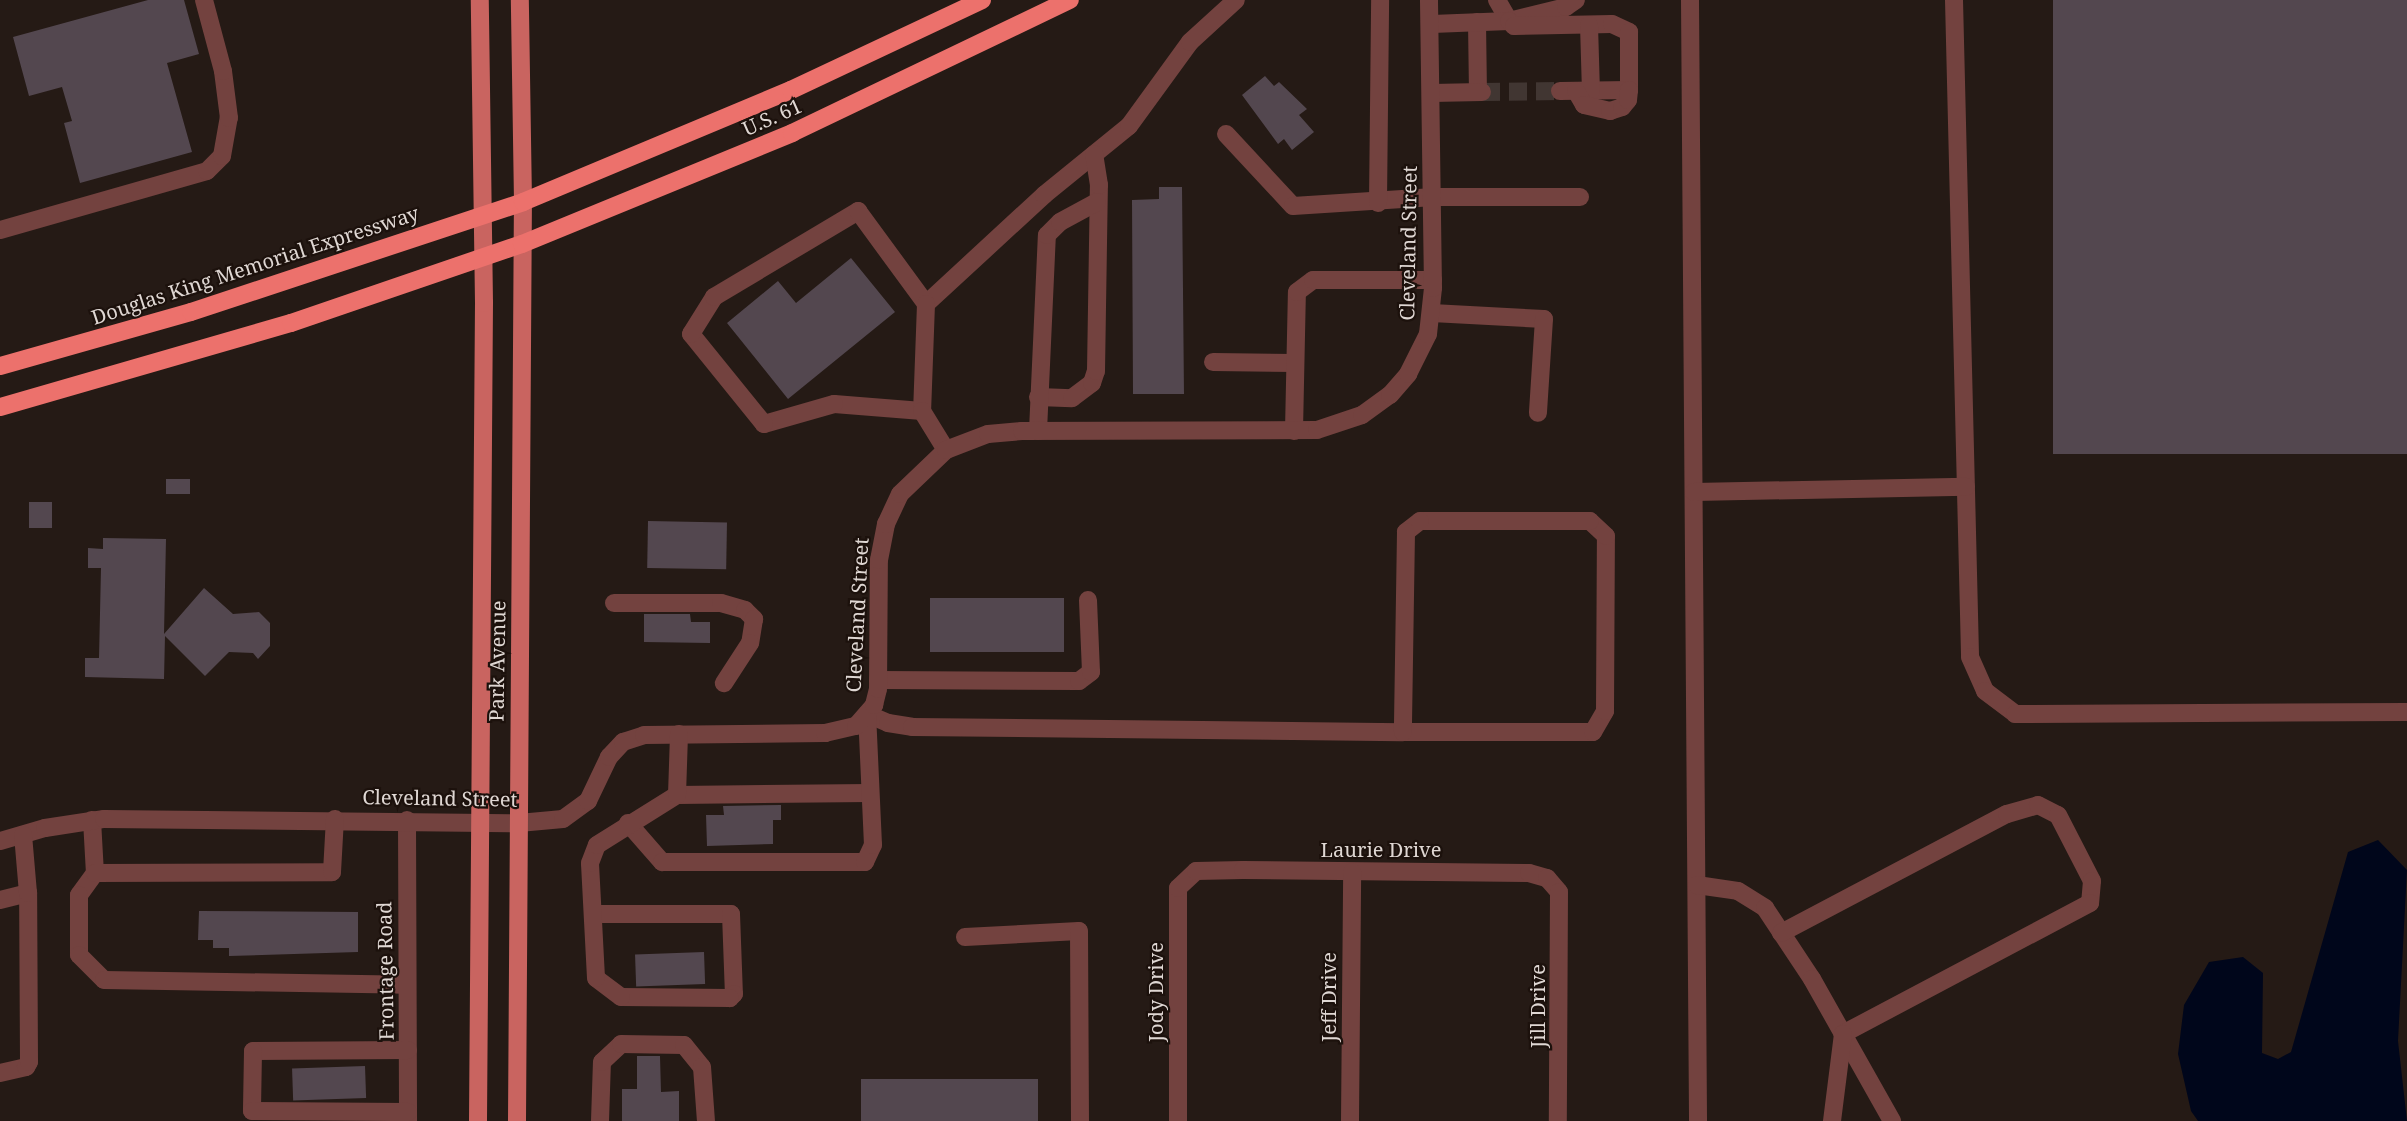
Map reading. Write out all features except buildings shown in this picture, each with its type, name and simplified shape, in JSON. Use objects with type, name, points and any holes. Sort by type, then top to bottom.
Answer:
[{"type":"highway","name":"U.S. 61","points":[[523,202],[791,90],[982,0]]},
{"type":"highway","name":"U.S. 61","points":[[483,257],[522,244],[792,133],[1070,0]]},
{"type":"highway","name":"Douglas King Memorial Expressway","points":[[0,366],[191,312],[523,202]]},
{"type":"highway","points":[[0,407],[260,333],[483,257]]},
{"type":"main road","name":"Park Avenue","points":[[478,1121],[483,257],[480,0]]},
{"type":"main road","name":"Park Avenue","points":[[517,1121],[523,202],[520,0]]},
{"type":"street","points":[[0,230],[207,171],[222,156],[229,118],[223,71],[204,0]]},
{"type":"street","points":[[926,304],[1094,154],[1129,126],[1190,42],[1236,0]]},
{"type":"street","points":[[1378,203],[1380,0]]},
{"type":"street","name":"Cleveland Street","points":[[0,841],[92,820],[335,819],[519,823],[563,819],[577,812],[588,801],[609,757],[622,742],[644,735],[825,733],[856,726],[874,705],[878,680],[879,560],[886,524],[900,494],[946,450],[988,434],[1038,431],[1294,431],[1340,425],[1390,395],[1418,358],[1432,313],[1434,197],[1432,24],[1429,0]]},
{"type":"street","points":[[1497,0],[1514,26],[1612,24],[1629,32],[1629,90],[1575,91],[1589,25]]},
{"type":"street","points":[[1432,24],[1509,21],[1566,7],[1576,0]]},
{"type":"street","points":[[1690,0],[1698,1121]]},
{"type":"street","points":[[1954,0],[1970,657],[1985,691],[2015,714],[2407,712]]},
{"type":"street","points":[[1432,93],[1480,92],[1477,22]]},
{"type":"street","points":[[1226,134],[1293,206],[1378,203],[1434,197],[1580,197]]},
{"type":"street","points":[[1038,397],[1072,398],[1092,383],[1096,371],[1097,202],[1094,154]]},
{"type":"street","points":[[1038,431],[1047,235],[1060,222],[1097,202]]},
{"type":"street","points":[[922,411],[834,404],[764,424],[691,334],[714,297],[858,212],[926,304],[922,411],[946,450]]},
{"type":"street","points":[[1294,431],[1297,292],[1313,280],[1433,280]]},
{"type":"street","points":[[1432,313],[1544,319],[1538,413]]},
{"type":"street","points":[[1213,362],[1295,363]]},
{"type":"street","points":[[1694,492],[1966,487]]},
{"type":"street","points":[[628,823],[662,862],[865,862],[873,845],[867,714],[888,723],[912,727],[1403,732],[1593,732],[1605,711],[1606,536],[1590,520],[1420,521],[1406,532],[1403,732]]},
{"type":"street","points":[[878,680],[1078,681],[1091,672],[1088,600]]},
{"type":"street","points":[[614,603],[721,603],[746,610],[754,619],[750,643],[724,683]]},
{"type":"street","points":[[677,795],[679,734]]},
{"type":"street","points":[[593,914],[731,914],[734,994],[730,998],[621,997],[596,978],[590,863],[597,844],[677,795],[870,793]]},
{"type":"street","points":[[1781,933],[2007,814],[2038,805],[2058,814],[2092,881],[2090,903],[1843,1035]]},
{"type":"street","points":[[95,873],[332,872],[335,819]]},
{"type":"street","points":[[92,820],[95,873],[79,895],[79,955],[104,980],[407,985]]},
{"type":"street","name":"Frontage Road","points":[[407,820],[408,1117]]},
{"type":"street","points":[[0,1073],[26,1066],[29,1062],[28,893],[23,835]]},
{"type":"street","name":"Laurie Drive","points":[[1196,871],[1530,873],[1542,875],[1560,892]]},
{"type":"street","name":"Jody Drive","points":[[1178,1121],[1178,888],[1196,871]]},
{"type":"street","name":"Jeff Drive","points":[[1350,1121],[1352,872]]},
{"type":"street","points":[[1697,885],[1738,891],[1754,898],[1781,933],[1892,1121]]},
{"type":"street","name":"Jill Drive","points":[[1558,1121],[1560,892]]},
{"type":"street","points":[[0,900],[28,893]]},
{"type":"street","points":[[965,937],[1079,930],[1080,1121]]},
{"type":"street","points":[[1832,1121],[1843,1035]]},
{"type":"street","points":[[600,1121],[602,1062],[621,1044],[684,1045],[702,1067],[706,1121]]},
{"type":"street","points":[[408,1050],[253,1051],[252,1111],[408,1117]]},
{"type":"water","points":[[2378,840],[2407,870],[2398,1041],[2407,1121],[2198,1121],[2191,1111],[2178,1054],[2184,1005],[2209,962],[2243,957],[2263,973],[2262,1053],[2278,1059],[2291,1052],[2348,852]]},
{"type":"tunnel","points":[[1482,92],[1560,91]]}]
